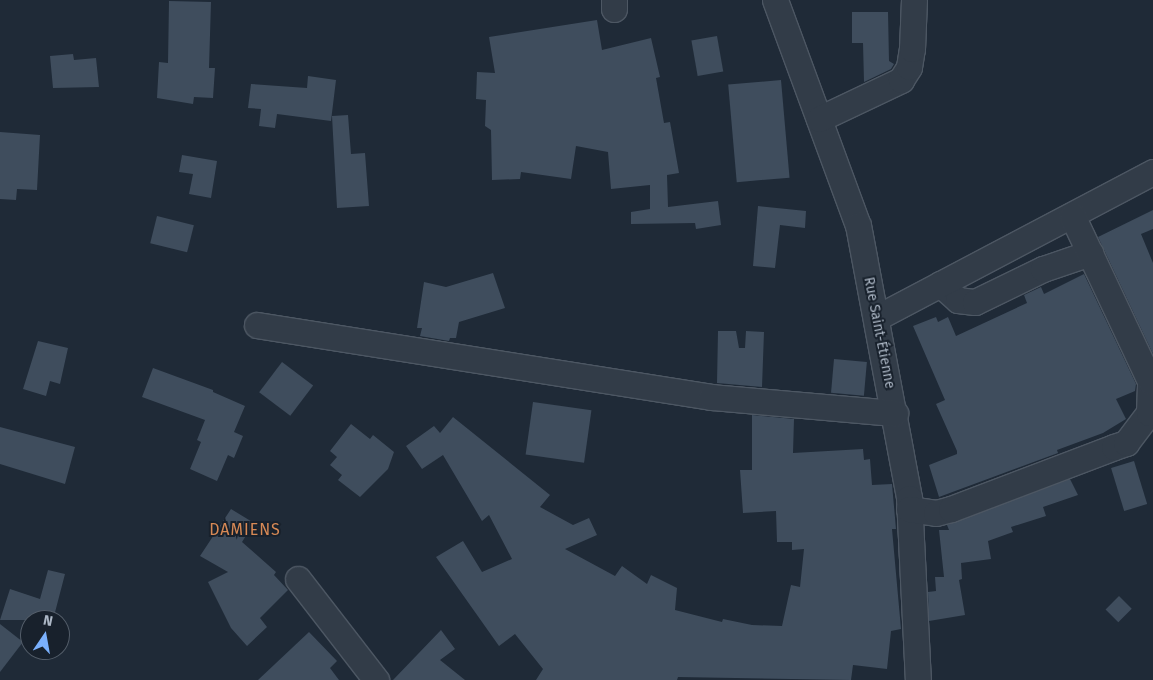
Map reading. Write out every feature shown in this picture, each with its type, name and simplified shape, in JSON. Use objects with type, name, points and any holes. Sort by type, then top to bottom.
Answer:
[{"type":"street","name":"Rue Saint-Étienne","points":[[775,0],[858,225],[895,413],[909,509],[918,680]]},
{"type":"street","points":[[819,119],[901,80],[909,67],[912,49],[914,0]]},
{"type":"street","points":[[876,318],[1153,172]]},
{"type":"street","points":[[909,509],[936,513],[951,510],[1126,442],[1149,413],[1150,382],[1072,215]]},
{"type":"street","points":[[940,284],[958,300],[975,302],[1043,269],[1090,253]]},
{"type":"street","points":[[257,325],[712,397],[895,413]]},
{"type":"street","points":[[298,579],[376,680]]},
{"type":"building","points":[[169,1],[211,2],[209,68],[215,68],[213,98],[194,97],[193,104],[157,98],[159,62],[168,63]]},
{"type":"building","points":[[852,12],[888,12],[889,61],[894,64],[891,69],[864,82],[863,43],[852,43]]},
{"type":"building","points":[[597,20],[602,50],[651,38],[660,77],[656,78],[664,123],[670,122],[679,173],[667,175],[668,207],[718,201],[721,225],[696,229],[695,223],[631,224],[631,212],[650,209],[650,185],[611,189],[608,152],[576,146],[571,179],[521,172],[520,179],[492,180],[491,130],[485,126],[486,100],[476,99],[477,72],[495,73],[489,37]]},
{"type":"building","points":[[717,36],[723,71],[698,76],[691,41]]},
{"type":"building","points":[[73,54],[74,60],[96,58],[99,87],[53,88],[50,56]]},
{"type":"building","points":[[308,76],[336,80],[331,121],[277,114],[275,128],[259,126],[261,109],[248,108],[251,84],[307,88]]},
{"type":"building","points":[[781,80],[790,178],[737,182],[728,85]]},
{"type":"building","points":[[348,115],[351,154],[365,153],[369,206],[337,208],[332,116]]},
{"type":"building","points":[[0,132],[40,135],[37,190],[17,189],[16,200],[0,199]]},
{"type":"building","points":[[182,155],[217,161],[211,198],[189,194],[193,174],[179,172]]},
{"type":"building","points":[[758,206],[806,211],[805,228],[780,225],[775,268],[753,266]]},
{"type":"building","points":[[1153,210],[1153,229],[1141,234],[1153,263],[1153,354],[1098,237]]},
{"type":"building","points":[[157,216],[194,225],[187,252],[150,243]]},
{"type":"building","points":[[493,273],[505,308],[459,322],[456,338],[450,338],[449,341],[420,336],[422,328],[417,328],[424,282],[446,287]]},
{"type":"building","points":[[1084,274],[1136,384],[1135,391],[1116,399],[1126,419],[1103,433],[1057,450],[1058,453],[939,497],[929,465],[957,454],[957,451],[936,404],[945,400],[913,326],[936,317],[938,322],[948,317],[956,336],[1027,303],[1024,295],[1041,287],[1044,294]]},
{"type":"building","points":[[718,331],[736,331],[739,348],[745,348],[746,331],[764,332],[762,387],[717,383]]},
{"type":"building","points":[[38,341],[68,348],[60,384],[50,381],[46,396],[23,389]]},
{"type":"building","points":[[834,359],[867,362],[864,396],[831,393]]},
{"type":"building","points":[[282,362],[313,385],[290,416],[259,392]]},
{"type":"building","points":[[153,368],[213,390],[213,392],[245,406],[234,432],[243,436],[234,458],[228,455],[217,481],[190,469],[201,442],[197,440],[205,420],[142,397]]},
{"type":"building","points":[[533,402],[591,410],[584,463],[526,454]]},
{"type":"building","points":[[752,415],[794,419],[793,453],[863,449],[864,460],[870,459],[872,485],[892,484],[896,529],[892,529],[901,629],[891,631],[887,669],[853,665],[851,680],[678,677],[677,680],[536,680],[543,669],[515,634],[499,646],[436,557],[463,541],[482,572],[512,559],[489,515],[482,521],[443,455],[422,469],[406,446],[434,426],[440,433],[453,417],[550,495],[540,507],[573,525],[589,518],[597,535],[565,549],[615,576],[622,566],[647,584],[651,575],[677,588],[675,610],[722,622],[723,619],[752,625],[782,626],[791,585],[800,587],[804,549],[792,550],[792,542],[777,542],[776,511],[743,513],[740,470],[752,470]]},
{"type":"building","points":[[351,424],[370,439],[373,435],[394,452],[388,469],[360,497],[338,480],[342,475],[330,465],[337,457],[330,451]]},
{"type":"building","points":[[0,427],[75,447],[65,484],[0,464]]},
{"type":"building","points":[[1134,461],[1147,504],[1124,511],[1111,468]]},
{"type":"building","points":[[1070,479],[1078,495],[1043,507],[1046,516],[1011,527],[1013,532],[988,541],[991,559],[961,563],[962,579],[959,580],[965,615],[929,621],[928,592],[936,591],[935,577],[944,577],[939,530],[949,530],[947,525]]},
{"type":"building","points":[[231,509],[254,523],[242,542],[276,572],[274,575],[288,590],[260,618],[267,627],[247,646],[231,628],[208,582],[228,572],[200,556]]},
{"type":"building","points":[[48,570],[65,574],[56,610],[20,610],[20,620],[0,620],[10,589],[40,599]]},
{"type":"building","points":[[1119,596],[1132,609],[1118,622],[1106,609]]},
{"type":"building","points":[[0,624],[20,640],[20,646],[0,672]]},
{"type":"building","points":[[441,630],[455,649],[440,660],[465,680],[393,680]]},
{"type":"building","points":[[309,632],[337,661],[330,668],[339,680],[258,680]]},
{"type":"district","name":"DAMIENS","points":[[245,530]]}]
